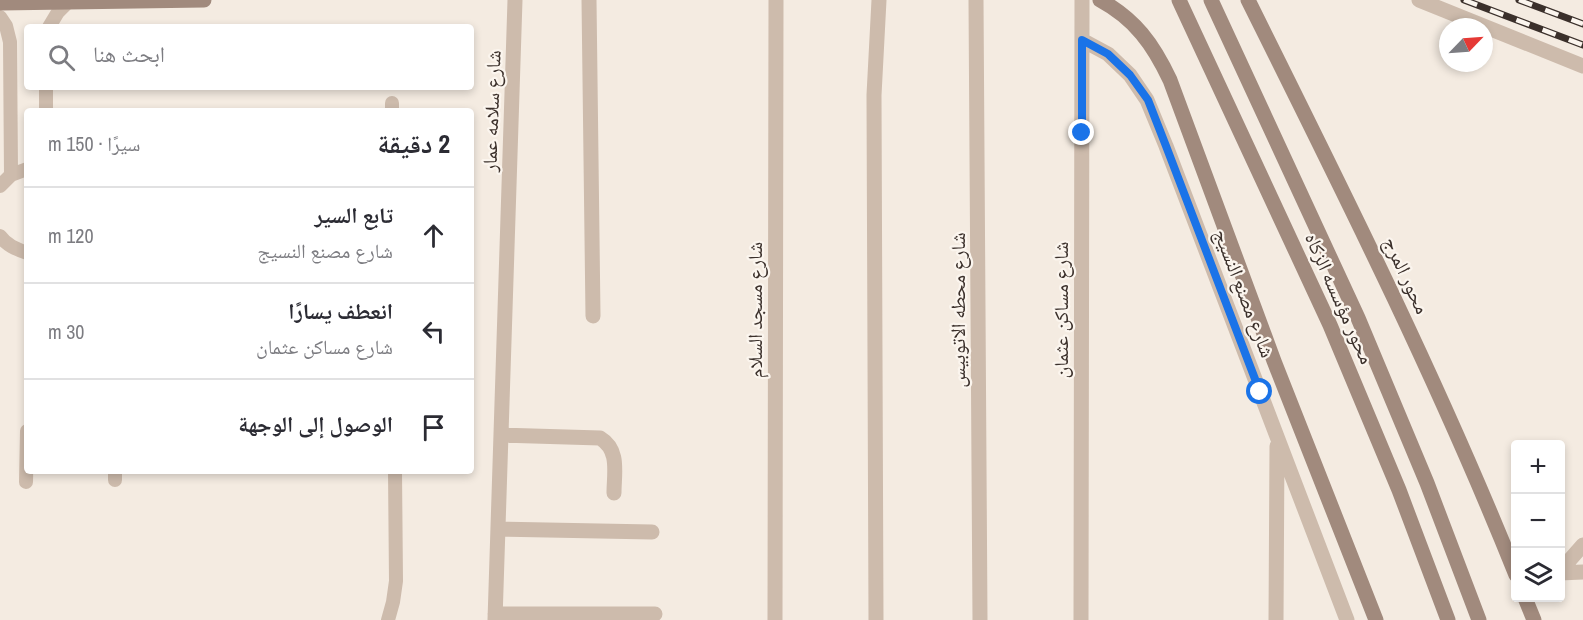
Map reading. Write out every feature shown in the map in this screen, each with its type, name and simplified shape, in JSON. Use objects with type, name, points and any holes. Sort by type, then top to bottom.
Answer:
[{"type":"main road","points":[[0,3],[204,0]]},
{"type":"main road","points":[[1100,0],[1131,21],[1147,39],[1170,80],[1278,372],[1376,620]]},
{"type":"main road","name":"محور مؤسسه الزكاه","points":[[1179,0],[1330,325],[1399,490],[1448,620]]},
{"type":"main road","name":"محور مؤسسه الزكاه","points":[[1211,0],[1358,318],[1427,483],[1479,620]]},
{"type":"main road","name":"محور المرج","points":[[1248,0],[1372,249],[1511,564]]},
{"type":"street","name":"شارع سلامه عمار","points":[[495,617],[515,0]]},
{"type":"street","points":[[589,0],[593,316]]},
{"type":"street","name":"شارع مسجد السلام","points":[[775,620],[776,0]]},
{"type":"street","points":[[876,620],[874,95],[879,0]]},
{"type":"street","name":"شارع محطه الاتوبيس","points":[[976,0],[980,620]]},
{"type":"street","name":"شارع مساكن عثمان","points":[[1081,620],[1082,0]]},
{"type":"street","points":[[1419,0],[1583,66]]},
{"type":"street","name":"شارع مصنع النسيج","points":[[1082,40],[1108,54],[1130,75],[1148,100],[1347,620]]},
{"type":"street","points":[[501,435],[600,438],[608,442],[615,457],[614,493]]},
{"type":"street","points":[[1276,620],[1277,437]]},
{"type":"street","points":[[498,529],[652,532]]},
{"type":"street","points":[[1565,566],[1583,545]]},
{"type":"street","points":[[1565,572],[1583,573]]},
{"type":"street","points":[[495,617],[655,614]]},
{"type":"lane","points":[[51,24],[58,12],[69,1]]},
{"type":"lane","points":[[0,17],[6,27],[10,42],[11,175]]},
{"type":"lane","points":[[46,90],[46,108]]},
{"type":"lane","points":[[0,186],[11,175],[24,170]]},
{"type":"lane","points":[[0,236],[15,249],[24,252]]},
{"type":"lane","points":[[26,474],[26,482]]},
{"type":"lane","points":[[388,620],[396,581],[395,474]]},
{"type":"railway","points":[[1464,0],[1583,45]]},
{"type":"railway","points":[[1519,0],[1583,24]]},
{"type":"route","points":[[1082,133],[1082,40],[1108,54],[1130,75],[1148,100],[1260,392]]}]
